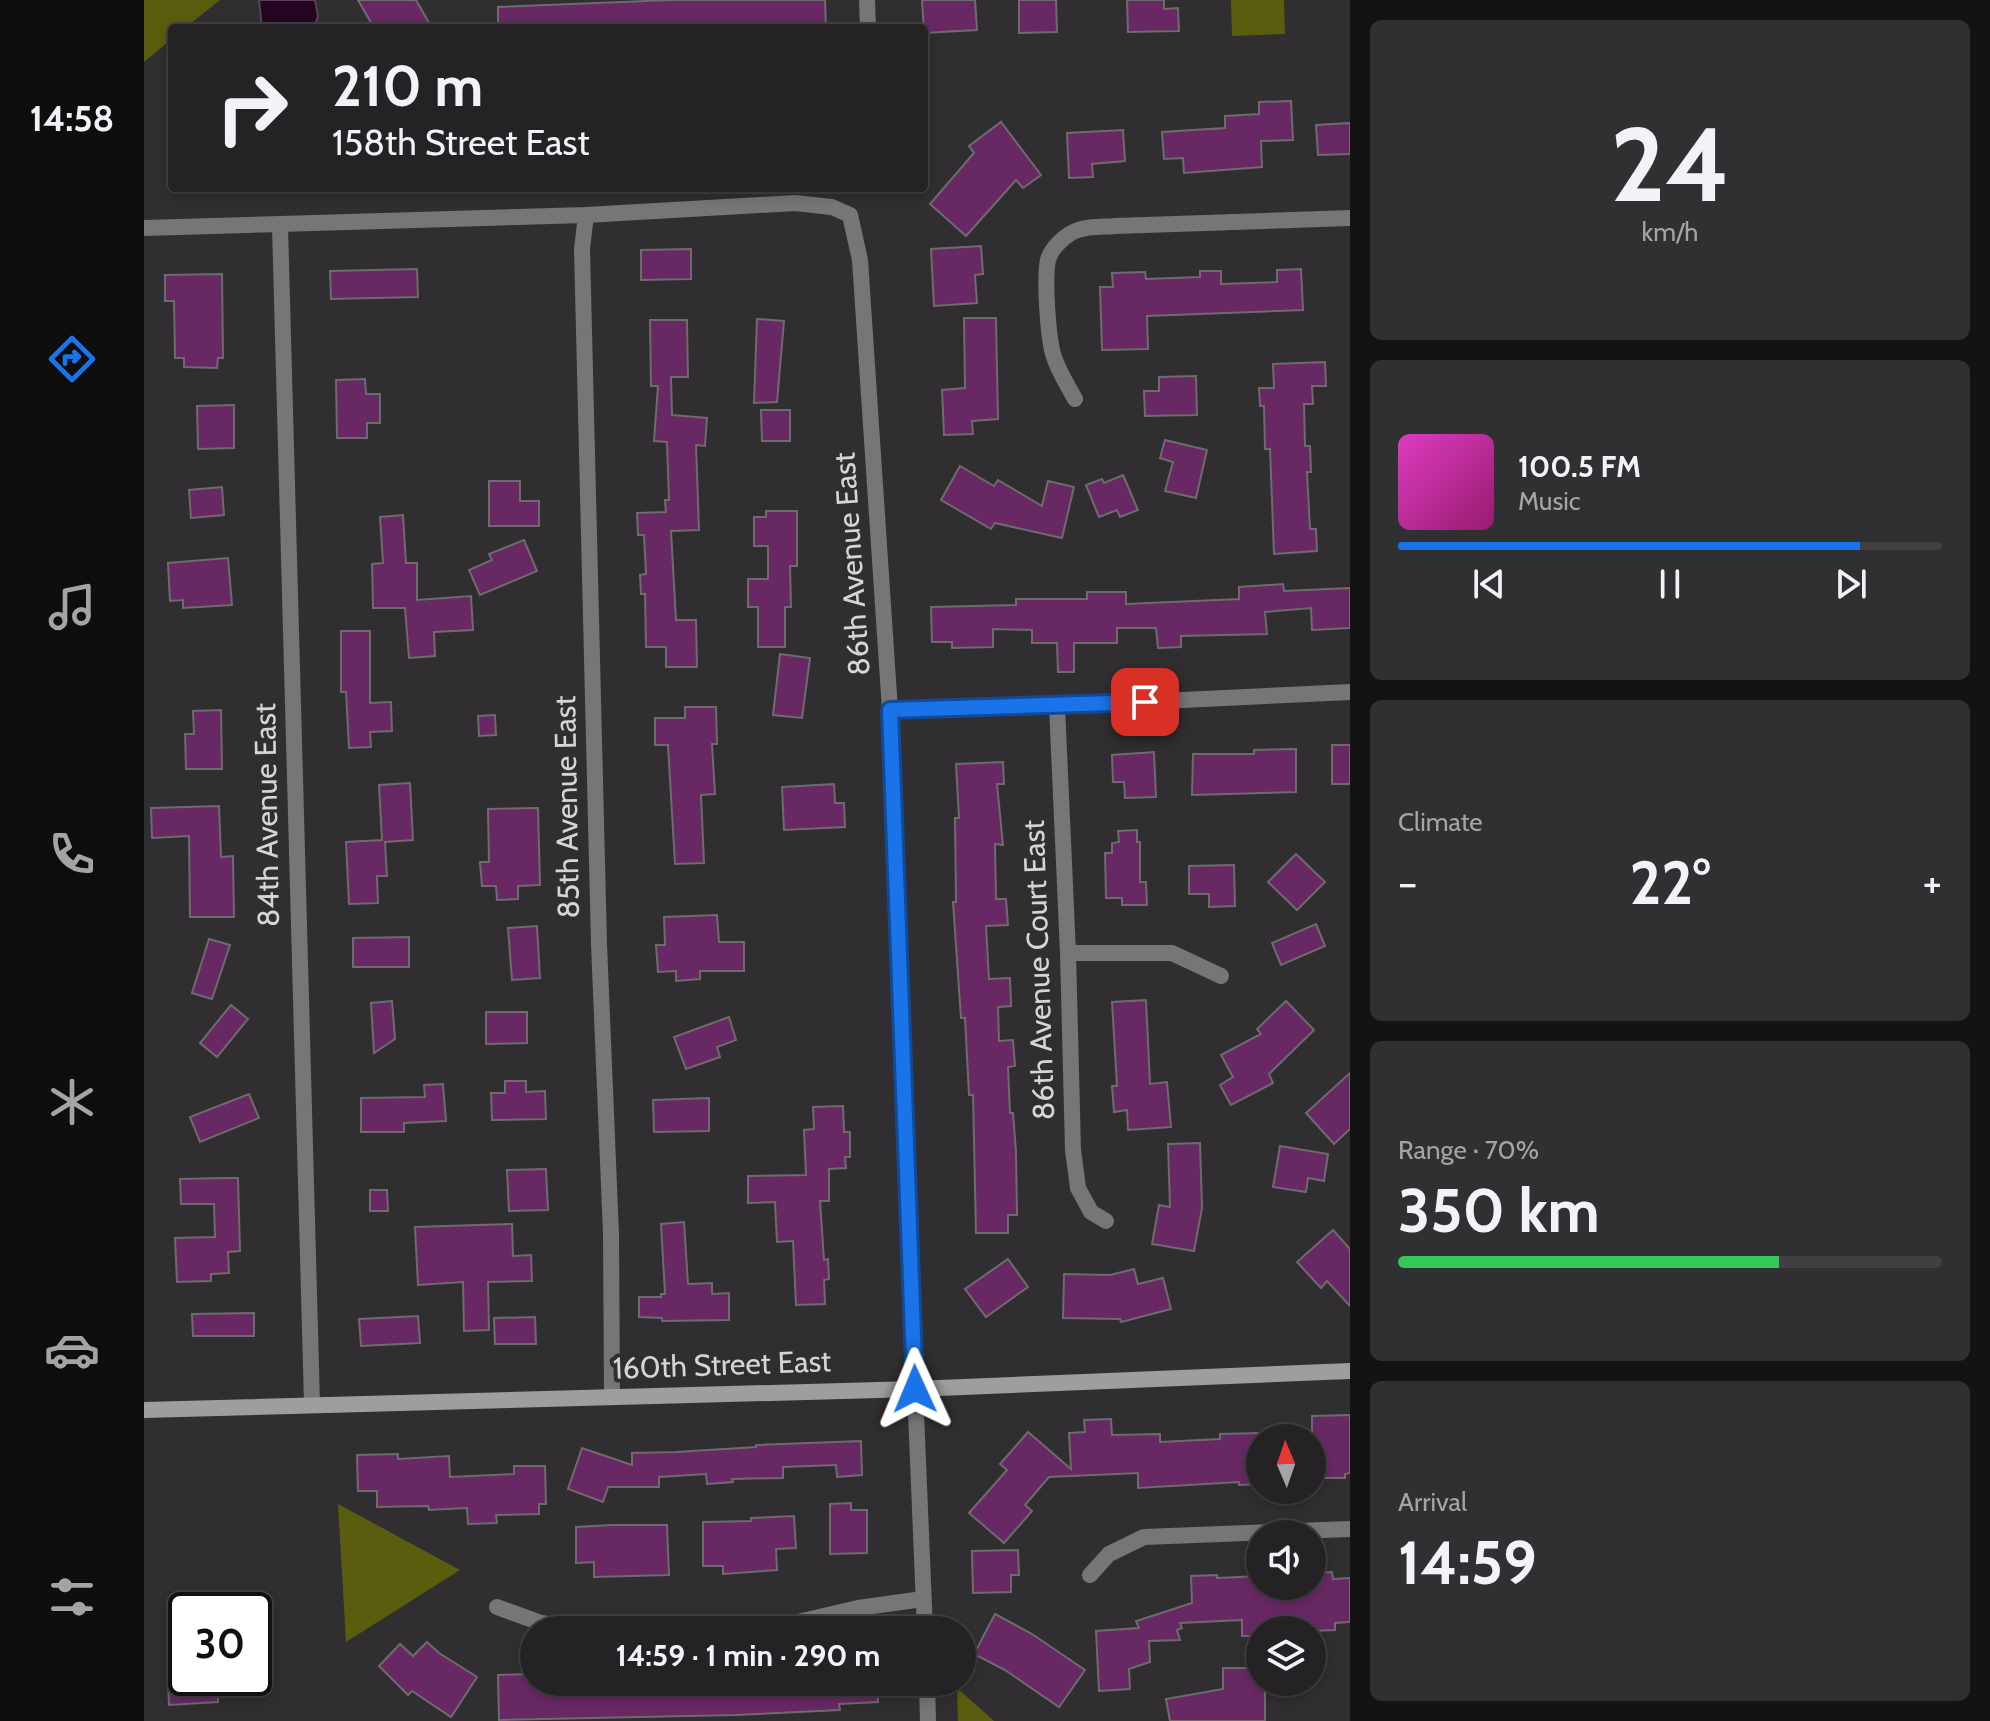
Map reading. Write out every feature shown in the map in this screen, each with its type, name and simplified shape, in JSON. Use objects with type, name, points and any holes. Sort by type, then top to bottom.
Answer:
[{"type":"main road","name":"160th Street East","points":[[144,1410],[915,1389],[1350,1371]]},
{"type":"street","points":[[867,0],[868,24]]},
{"type":"street","name":"86th Avenue East","points":[[586,215],[795,203],[832,207],[850,215],[860,260],[890,710],[924,1616]]},
{"type":"street","points":[[144,228],[586,215]]},
{"type":"street","name":"85th Avenue East","points":[[586,215],[582,249],[599,944],[611,1234],[612,1397]]},
{"type":"street","points":[[1075,399],[1052,351],[1047,288],[1048,259],[1053,249],[1078,229],[1350,218]]},
{"type":"street","name":"84th Avenue East","points":[[280,226],[312,1404]]},
{"type":"street","points":[[890,710],[1057,706],[1350,692]]},
{"type":"street","name":"86th Avenue Court East","points":[[1057,706],[1073,1150],[1078,1188],[1091,1212],[1106,1221]]},
{"type":"street","points":[[1068,953],[1172,953],[1221,976]]},
{"type":"street","points":[[1090,1575],[1109,1554],[1144,1537],[1350,1529]]},
{"type":"street","points":[[497,1607],[541,1623],[576,1629],[798,1622],[843,1611],[923,1599]]},
{"type":"street","points":[[927,1696],[928,1721]]},
{"type":"shaded area","points":[[144,0],[220,0],[190,24],[168,24],[168,42],[144,62]]},
{"type":"shaded area","points":[[259,0],[315,0],[318,16],[315,24],[262,24]]},
{"type":"shaded area","points":[[1231,0],[1284,0],[1285,34],[1232,36]]},
{"type":"shaded area","points":[[338,1504],[460,1570],[346,1642]]},
{"type":"shaded area","points":[[957,1696],[966,1696],[994,1721],[958,1721]]},
{"type":"building","points":[[358,0],[416,0],[430,24],[372,24]]},
{"type":"building","points":[[671,0],[825,0],[826,24],[498,24],[498,7]]},
{"type":"building","points":[[922,0],[975,0],[977,30],[928,33],[928,24],[923,24]]},
{"type":"building","points":[[1019,0],[1056,0],[1057,32],[1019,33]]},
{"type":"building","points":[[1127,0],[1164,0],[1164,9],[1178,8],[1179,31],[1128,32]]},
{"type":"building","points":[[1291,101],[1293,140],[1261,141],[1262,167],[1184,173],[1183,158],[1164,159],[1162,132],[1225,128],[1225,116],[1259,114],[1259,102]]},
{"type":"building","points":[[1001,122],[1041,175],[1023,188],[1016,180],[966,236],[930,204],[974,153],[969,146]]},
{"type":"building","points":[[1350,123],[1350,154],[1318,155],[1316,125]]},
{"type":"building","points":[[1123,130],[1125,161],[1092,164],[1093,177],[1069,178],[1067,133]]},
{"type":"building","points":[[981,246],[983,274],[975,275],[977,303],[934,306],[931,249]]},
{"type":"building","points":[[691,249],[691,279],[641,280],[641,250]]},
{"type":"building","points":[[417,269],[418,297],[331,299],[330,271]]},
{"type":"building","points":[[1301,269],[1303,310],[1147,316],[1148,349],[1102,350],[1100,287],[1113,287],[1112,273],[1145,272],[1146,279],[1200,277],[1200,271],[1221,271],[1221,284],[1277,282],[1277,270]]},
{"type":"building","points":[[222,274],[223,358],[218,358],[217,368],[184,367],[184,358],[175,358],[174,301],[165,301],[165,275]]},
{"type":"building","points":[[964,318],[996,318],[998,419],[972,421],[973,434],[944,435],[942,390],[965,388]]},
{"type":"building","points":[[757,319],[784,321],[777,402],[754,403]]},
{"type":"building","points":[[650,320],[687,320],[688,377],[671,377],[672,415],[707,418],[705,446],[696,445],[699,530],[671,531],[676,620],[696,620],[697,667],[666,667],[666,647],[646,647],[645,594],[641,594],[640,575],[646,574],[644,535],[638,535],[637,513],[666,512],[665,500],[669,500],[667,442],[654,441],[658,386],[651,386]]},
{"type":"building","points":[[1325,362],[1326,386],[1312,386],[1313,404],[1304,404],[1305,446],[1310,446],[1311,472],[1307,472],[1310,529],[1316,529],[1317,551],[1274,554],[1270,449],[1265,449],[1264,406],[1260,406],[1259,388],[1274,388],[1273,364]]},
{"type":"building","points":[[1196,376],[1197,415],[1145,416],[1144,391],[1159,391],[1159,377]]},
{"type":"building","points":[[365,379],[366,394],[380,394],[380,423],[367,423],[367,438],[337,438],[336,380]]},
{"type":"building","points":[[234,405],[234,448],[198,449],[197,406]]},
{"type":"building","points":[[761,410],[790,410],[790,441],[762,441]]},
{"type":"building","points":[[1165,440],[1207,450],[1196,498],[1165,491],[1173,462],[1160,458]]},
{"type":"building","points":[[960,466],[994,486],[998,480],[1042,506],[1048,481],[1074,487],[1062,538],[995,523],[991,529],[941,500]]},
{"type":"building","points":[[1123,475],[1138,510],[1120,517],[1117,510],[1099,517],[1086,485],[1102,479],[1104,483]]},
{"type":"building","points":[[489,481],[520,481],[520,501],[539,501],[539,526],[489,526]]},
{"type":"building","points":[[222,487],[224,515],[191,518],[189,490]]},
{"type":"building","points":[[766,511],[797,511],[797,566],[790,566],[791,607],[785,607],[785,647],[758,647],[758,607],[748,607],[748,579],[768,579],[768,546],[754,546],[754,517],[766,517]]},
{"type":"building","points":[[403,515],[406,563],[417,563],[417,600],[471,596],[473,630],[434,632],[435,656],[409,658],[405,608],[373,608],[372,564],[383,563],[380,517]]},
{"type":"building","points":[[524,540],[537,571],[480,595],[469,570],[492,560],[489,554]]},
{"type":"building","points":[[228,558],[232,605],[183,608],[183,600],[170,601],[168,563]]},
{"type":"building","points":[[1283,584],[1284,591],[1350,588],[1350,628],[1312,630],[1311,608],[1265,612],[1267,634],[1181,636],[1181,647],[1158,648],[1156,628],[1117,628],[1117,643],[1074,643],[1074,672],[1058,672],[1057,643],[1032,643],[1032,630],[993,629],[993,647],[952,648],[952,642],[932,642],[931,607],[1016,605],[1016,599],[1087,599],[1087,592],[1126,592],[1126,604],[1239,599],[1239,587]]},
{"type":"building","points":[[341,631],[370,631],[370,703],[391,702],[392,731],[370,732],[371,747],[349,748],[346,692],[341,692]]},
{"type":"building","points":[[780,654],[810,658],[802,718],[773,715]]},
{"type":"building","points":[[685,707],[716,707],[717,744],[712,744],[715,794],[701,795],[704,863],[675,864],[668,745],[655,745],[655,718],[685,718]]},
{"type":"building","points":[[221,710],[222,769],[186,769],[185,734],[194,734],[193,711]]},
{"type":"building","points":[[495,715],[496,735],[479,736],[478,716]]},
{"type":"building","points":[[1332,745],[1350,745],[1350,784],[1332,784]]},
{"type":"building","points":[[1296,749],[1296,792],[1192,795],[1193,754],[1254,754],[1254,750]]},
{"type":"building","points":[[1154,752],[1156,797],[1125,798],[1124,782],[1113,782],[1112,755]]},
{"type":"building","points":[[1003,762],[1004,784],[997,784],[1003,845],[995,844],[996,899],[1006,899],[1008,925],[986,926],[989,979],[1010,978],[1011,1006],[998,1007],[999,1041],[1013,1040],[1015,1066],[1008,1067],[1016,1152],[1017,1215],[1008,1215],[1008,1233],[976,1233],[973,1095],[969,1095],[965,1018],[961,1018],[953,902],[956,902],[955,818],[959,818],[956,764]]},
{"type":"building","points":[[410,783],[413,840],[385,842],[387,876],[377,876],[378,903],[349,904],[346,842],[382,840],[379,785]]},
{"type":"building","points":[[834,784],[835,803],[844,803],[845,827],[784,830],[782,787]]},
{"type":"building","points":[[219,806],[221,857],[233,856],[234,917],[190,917],[189,836],[152,838],[151,808]]},
{"type":"building","points":[[538,808],[540,885],[518,886],[518,899],[497,900],[496,886],[482,886],[480,862],[489,862],[488,809]]},
{"type":"building","points":[[1137,830],[1140,882],[1146,882],[1147,905],[1122,905],[1122,898],[1106,898],[1105,853],[1112,853],[1112,843],[1119,842],[1118,831]]},
{"type":"building","points":[[1296,854],[1325,882],[1297,910],[1268,882]]},
{"type":"building","points":[[1234,865],[1235,906],[1209,907],[1209,894],[1189,894],[1189,866]]},
{"type":"building","points":[[717,915],[719,942],[744,942],[744,971],[700,971],[700,979],[676,981],[676,971],[658,972],[656,945],[665,945],[664,917]]},
{"type":"building","points":[[1316,924],[1325,946],[1281,965],[1272,943]]},
{"type":"building","points":[[537,926],[540,978],[512,980],[508,928]]},
{"type":"building","points":[[409,937],[409,967],[353,967],[353,938]]},
{"type":"building","points":[[209,939],[230,945],[212,999],[192,993]]},
{"type":"building","points":[[1146,1000],[1150,1084],[1167,1082],[1171,1127],[1128,1130],[1127,1110],[1114,1112],[1112,1086],[1117,1086],[1112,1002]]},
{"type":"building","points":[[392,1001],[395,1039],[374,1053],[371,1003]]},
{"type":"building","points":[[1286,1001],[1314,1030],[1269,1074],[1273,1083],[1231,1105],[1220,1085],[1233,1077],[1221,1055],[1261,1034],[1257,1029]]},
{"type":"building","points":[[231,1005],[248,1019],[217,1057],[200,1043]]},
{"type":"building","points":[[486,1012],[527,1012],[527,1043],[486,1044]]},
{"type":"building","points":[[729,1017],[736,1040],[717,1047],[720,1057],[686,1069],[674,1037]]},
{"type":"building","points":[[1350,1073],[1350,1129],[1334,1144],[1306,1113]]},
{"type":"building","points":[[505,1081],[526,1081],[526,1092],[545,1091],[546,1119],[492,1120],[491,1093],[505,1093]]},
{"type":"building","points":[[443,1084],[446,1121],[404,1123],[404,1132],[361,1132],[361,1098],[425,1097],[424,1085]]},
{"type":"building","points":[[249,1094],[259,1118],[200,1142],[190,1117]]},
{"type":"building","points":[[709,1098],[709,1131],[654,1132],[653,1100]]},
{"type":"building","points":[[843,1106],[844,1132],[850,1132],[850,1157],[845,1157],[846,1168],[829,1169],[829,1201],[820,1201],[824,1260],[828,1259],[829,1279],[824,1280],[825,1304],[796,1305],[793,1241],[777,1242],[775,1202],[748,1203],[748,1176],[806,1175],[804,1130],[814,1129],[813,1107]]},
{"type":"building","points":[[1200,1143],[1202,1208],[1194,1251],[1152,1244],[1159,1205],[1170,1207],[1168,1144]]},
{"type":"building","points":[[1280,1146],[1328,1154],[1324,1181],[1308,1178],[1306,1192],[1273,1187]]},
{"type":"building","points":[[546,1169],[548,1210],[509,1211],[507,1170]]},
{"type":"building","points":[[238,1178],[240,1251],[228,1252],[229,1273],[211,1274],[211,1281],[177,1282],[175,1238],[215,1237],[214,1204],[181,1204],[180,1179]]},
{"type":"building","points":[[370,1190],[387,1190],[388,1211],[370,1211]]},
{"type":"building","points":[[684,1222],[688,1284],[712,1283],[712,1294],[729,1293],[729,1320],[662,1321],[662,1318],[639,1317],[639,1297],[661,1297],[665,1294],[661,1224]]},
{"type":"building","points":[[512,1224],[513,1256],[531,1255],[532,1281],[488,1282],[489,1330],[464,1331],[463,1282],[418,1285],[415,1227]]},
{"type":"building","points":[[1333,1230],[1350,1249],[1350,1306],[1327,1281],[1321,1288],[1297,1262]]},
{"type":"building","points":[[1008,1259],[1028,1287],[986,1317],[965,1289]]},
{"type":"building","points":[[1134,1269],[1138,1284],[1163,1278],[1171,1309],[1121,1322],[1120,1319],[1063,1318],[1064,1274],[1110,1275]]},
{"type":"building","points":[[254,1313],[254,1336],[193,1336],[192,1314]]},
{"type":"building","points":[[418,1316],[420,1343],[361,1346],[359,1319]]},
{"type":"building","points":[[535,1317],[536,1344],[495,1344],[494,1318]]},
{"type":"building","points":[[1350,1415],[1350,1473],[1345,1474],[1345,1478],[1326,1478],[1326,1424],[1312,1424],[1312,1416]]},
{"type":"building","points":[[1111,1419],[1112,1435],[1160,1434],[1160,1442],[1220,1439],[1220,1434],[1246,1433],[1246,1485],[1239,1485],[1239,1482],[1138,1488],[1138,1473],[1049,1477],[1025,1505],[1032,1511],[1004,1543],[969,1513],[1007,1470],[1000,1464],[1028,1432],[1071,1469],[1069,1433],[1085,1432],[1084,1420]]},
{"type":"building","points":[[861,1441],[862,1475],[837,1477],[836,1465],[783,1467],[783,1478],[732,1479],[733,1482],[707,1484],[706,1474],[659,1477],[659,1487],[608,1487],[603,1502],[568,1489],[582,1448],[632,1465],[632,1453]]},
{"type":"building","points":[[398,1454],[398,1459],[449,1456],[450,1477],[514,1474],[514,1466],[545,1466],[546,1504],[539,1504],[539,1514],[496,1515],[497,1523],[468,1524],[467,1508],[429,1510],[428,1506],[377,1507],[377,1491],[358,1491],[357,1455]]},
{"type":"building","points":[[851,1503],[851,1510],[867,1510],[867,1553],[830,1554],[830,1504]]},
{"type":"building","points":[[794,1516],[796,1548],[776,1549],[777,1570],[723,1574],[723,1566],[703,1566],[703,1522]]},
{"type":"building","points":[[667,1525],[669,1575],[594,1577],[594,1562],[576,1563],[576,1527]]},
{"type":"building","points":[[1018,1550],[1019,1575],[1011,1575],[1011,1592],[973,1593],[972,1551]]},
{"type":"building","points":[[1326,1572],[1332,1572],[1333,1579],[1350,1578],[1350,1622],[1335,1623],[1335,1630],[1326,1630],[1326,1616],[1246,1616],[1246,1636],[1242,1636],[1242,1620],[1180,1623],[1182,1628],[1177,1630],[1180,1640],[1149,1641],[1150,1662],[1129,1669],[1130,1689],[1099,1691],[1096,1631],[1139,1628],[1136,1621],[1192,1603],[1191,1576],[1246,1577],[1246,1600],[1326,1600]]},
{"type":"building","points":[[995,1614],[1032,1634],[1085,1670],[1059,1707],[1005,1670],[976,1655]]},
{"type":"building","points":[[427,1642],[477,1677],[451,1717],[412,1691],[408,1695],[379,1666],[400,1644],[413,1656]]},
{"type":"building","points":[[1223,1668],[1246,1668],[1246,1696],[1265,1696],[1265,1721],[1170,1721],[1166,1699],[1223,1689]]},
{"type":"building","points":[[520,1674],[520,1696],[878,1696],[878,1702],[839,1704],[840,1710],[736,1715],[499,1720],[498,1675]]},
{"type":"building","points":[[169,1696],[218,1696],[218,1702],[169,1705]]},
{"type":"route","points":[[915,1389],[890,710],[1145,702]]}]
